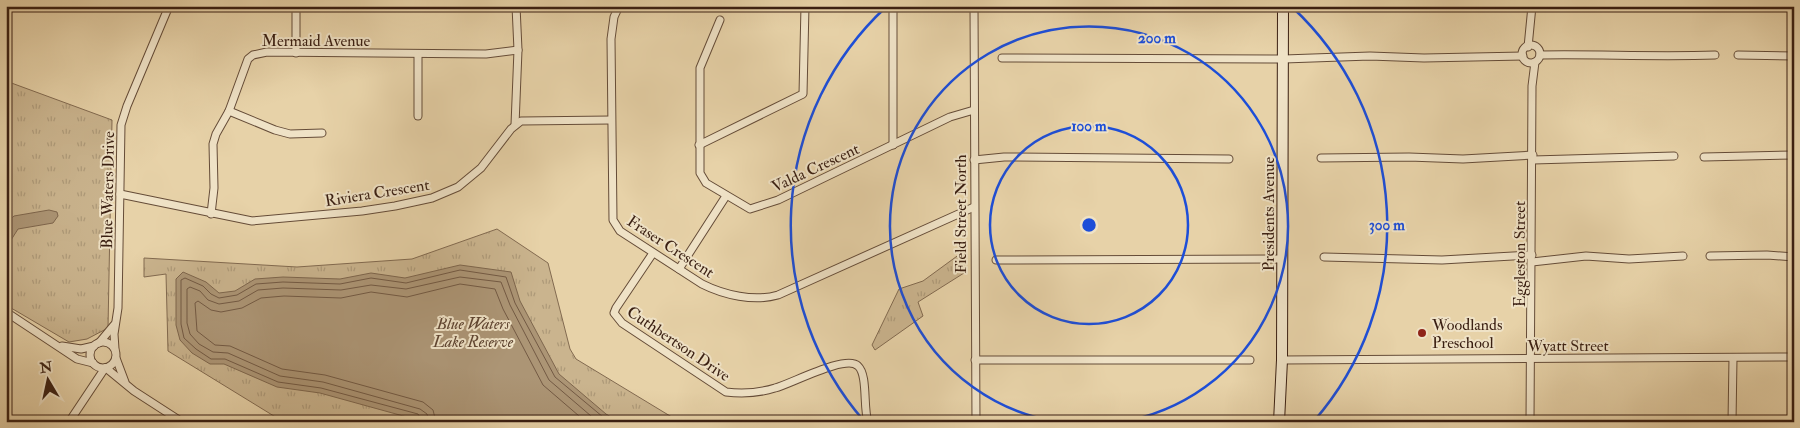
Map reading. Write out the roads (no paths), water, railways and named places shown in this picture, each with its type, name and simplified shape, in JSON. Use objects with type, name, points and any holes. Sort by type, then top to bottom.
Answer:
[{"type":"street","name":"Blue Waters Drive","points":[[115,349],[118,308],[120,134],[124,116],[169,6]]},
{"type":"street","points":[[296,6],[296,53]]},
{"type":"street","points":[[516,6],[518,50],[516,125],[531,120],[611,120]]},
{"type":"street","name":"Fraser Crescent","points":[[619,6],[614,17],[612,29],[613,220],[620,231],[652,253],[712,289],[750,297],[769,298],[974,207]]},
{"type":"street","points":[[699,145],[803,94],[805,6]]},
{"type":"street","points":[[893,6],[893,145]]},
{"type":"street","name":"Field Street North","points":[[974,6],[976,422]]},
{"type":"street","name":"Presidents Avenue","points":[[1279,422],[1283,259],[1283,6]]},
{"type":"street","points":[[1529,60],[1532,47],[1532,6]]},
{"type":"street","name":"Valda Crescent","points":[[720,20],[700,68],[699,166],[703,178],[726,196],[750,209],[759,207],[958,114],[974,110]]},
{"type":"street","points":[[1532,47],[1540,55]]},
{"type":"street","name":"Mermaid Avenue","points":[[211,214],[214,188],[213,144],[216,134],[228,111],[248,60],[260,53],[486,54],[518,50]]},
{"type":"street","points":[[418,54],[418,116]]},
{"type":"street","points":[[1002,58],[1284,59],[1370,56],[1529,60],[1540,55],[1598,54],[1653,58],[1715,55]]},
{"type":"street","points":[[1738,55],[1794,56]]},
{"type":"street","name":"Eggleston Street","points":[[1529,60],[1532,86],[1533,157],[1530,422]]},
{"type":"street","points":[[228,111],[290,134],[322,133]]},
{"type":"street","name":"Riviera Crescent","points":[[120,194],[252,222],[362,211],[432,198],[458,187],[473,176],[516,125]]},
{"type":"street","points":[[1704,157],[1794,155]]},
{"type":"street","points":[[1321,158],[1409,157],[1463,159],[1674,156]]},
{"type":"street","points":[[974,160],[1004,157],[1229,159]]},
{"type":"street","points":[[679,269],[726,196]]},
{"type":"street","name":"Cuthbertson Drive","points":[[652,253],[614,313],[622,323],[726,392],[746,393],[775,388],[837,364],[854,363],[858,365],[864,378],[868,422]]},
{"type":"street","points":[[1710,256],[1767,255],[1794,257]]},
{"type":"street","points":[[1324,257],[1425,260],[1586,256],[1628,260],[1683,256]]},
{"type":"street","points":[[996,260],[1283,259]]},
{"type":"street","points":[[6,312],[59,345],[77,359],[105,368],[182,422]]},
{"type":"street","points":[[91,386],[94,364],[90,356],[97,344],[116,323]]},
{"type":"street","points":[[59,345],[74,349],[106,342],[115,349],[116,358],[126,384]]},
{"type":"street","name":"Wyatt Street","points":[[1282,360],[1794,357]]},
{"type":"street","points":[[69,422],[91,386],[105,368],[112,364],[116,358]]},
{"type":"street","points":[[1732,422],[1733,358]]},
{"type":"street","points":[[975,360],[1250,360]]},
{"type":"water","points":[[49,210],[57,212],[58,216],[53,223],[18,229],[6,248],[7,226],[14,216]]},
{"type":"water","name":"Blue Waters Lake Reserve","points":[[460,265],[511,272],[520,301],[559,374],[606,414],[619,422],[425,422],[320,393],[277,387],[224,364],[210,364],[192,353],[180,340],[176,325],[176,279],[183,272],[206,282],[219,293],[235,291],[255,279],[283,277],[340,279],[371,273],[405,278]]},
{"type":"place","name":"Woodlands Preschool","points":[[1422,333]]}]
